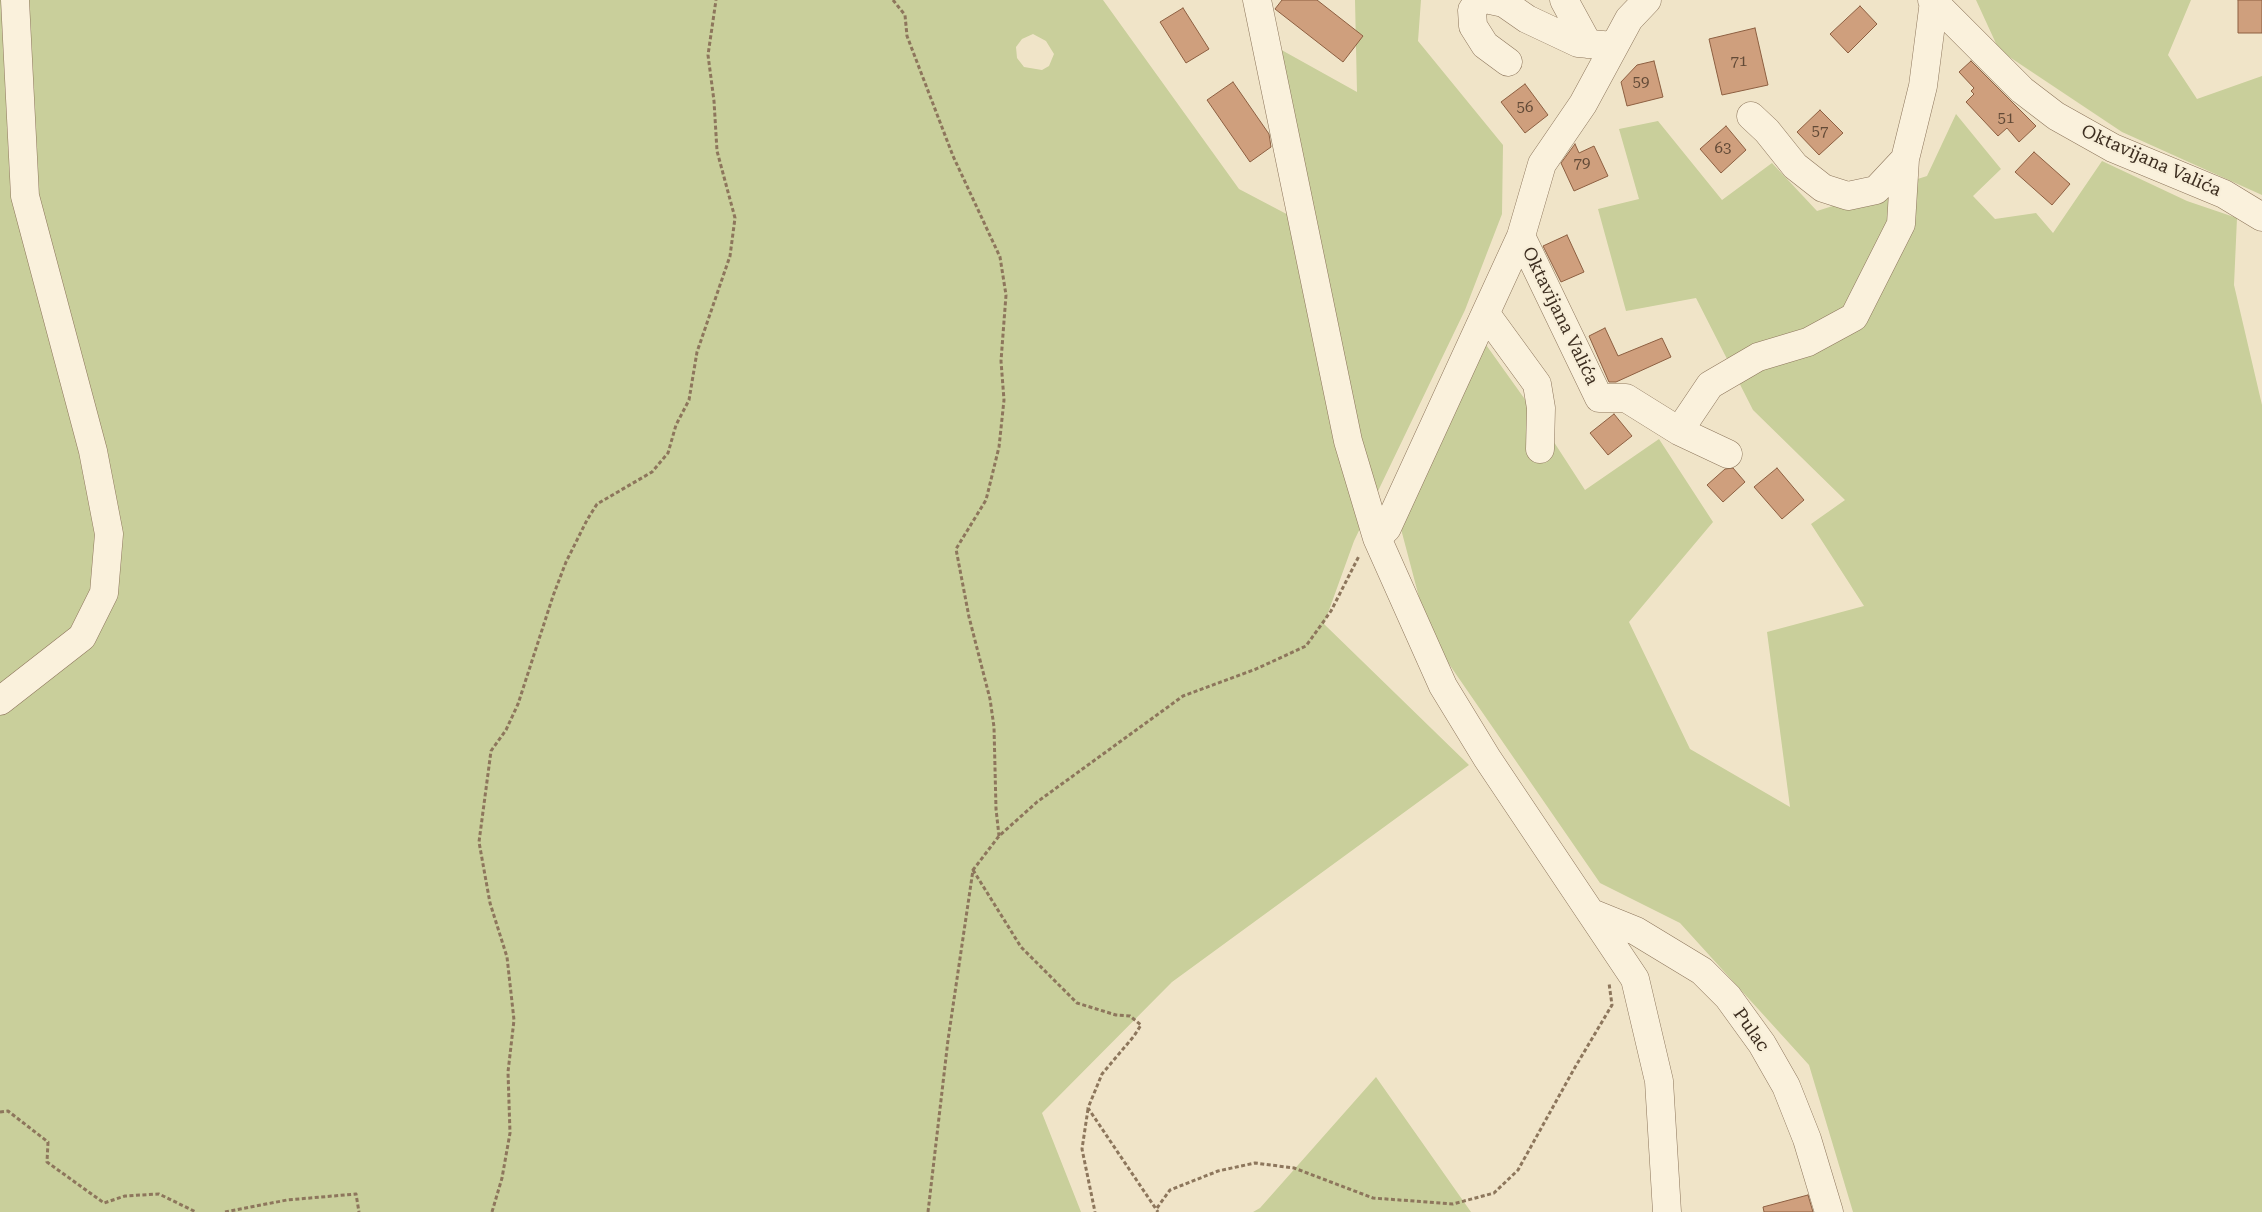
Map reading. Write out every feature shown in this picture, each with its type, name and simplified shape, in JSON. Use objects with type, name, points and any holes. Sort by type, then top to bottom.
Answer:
[{"type":"street","points":[[0,701],[82,638],[104,593],[109,534],[93,451],[25,196],[15,0]]},
{"type":"street","points":[[1257,0],[1348,442],[1377,538],[1443,686],[1487,758],[1594,914],[1635,979],[1659,1081],[1667,1212]]},
{"type":"street","points":[[1480,0],[1472,10],[1473,26],[1485,46],[1508,62]]},
{"type":"street","points":[[1490,0],[1504,3],[1527,19],[1578,43],[1601,45]]},
{"type":"street","points":[[1564,0],[1601,45]]},
{"type":"street","name":"Oktavijana Valića","points":[[1679,431],[1710,385],[1758,357],[1808,342],[1854,317],[1901,224],[1905,159],[1923,86],[1933,0]]},
{"type":"street","name":"Oktavijana Valića","points":[[1933,0],[2022,90],[2056,116],[2113,148],[2224,194],[2262,217]]},
{"type":"street","name":"Oktavijana Valića","points":[[1642,2],[1629,19],[1601,45],[1583,104],[1542,164],[1521,236],[1599,398],[1626,398],[1679,431],[1728,454]]},
{"type":"street","name":"Oktavijana Valića","points":[[1751,116],[1767,131],[1795,166],[1823,188],[1848,196],[1876,190],[1905,159]]},
{"type":"street","points":[[1377,538],[1387,528],[1521,236]]},
{"type":"street","points":[[1486,314],[1537,384],[1541,408],[1540,449]]},
{"type":"street","name":"Pulac","points":[[1594,914],[1636,931],[1702,971],[1728,997],[1762,1044],[1786,1086],[1807,1139],[1830,1212]]},
{"type":"path","points":[[492,1212],[502,1178],[510,1133],[508,1072],[514,1020],[507,957],[490,903],[479,842],[491,752],[506,730],[518,704],[559,579],[587,520],[597,504],[652,472],[668,452],[676,425],[689,400],[697,352],[730,256],[735,218],[717,151],[714,101],[708,55],[716,0]]},
{"type":"path","points":[[893,0],[905,15],[907,36],[953,156],[1000,257],[1006,295],[1001,361],[1004,400],[999,447],[986,500],[956,549],[968,617],[990,699],[994,727],[996,808],[999,836]]},
{"type":"path","points":[[928,1212],[948,1040],[973,870],[999,836],[1037,802],[1183,696],[1256,669],[1306,646],[1331,611],[1360,556],[1377,538]]},
{"type":"path","points":[[973,870],[1021,947],[1077,1003],[1116,1015],[1130,1016],[1141,1026],[1102,1074],[1088,1108],[1082,1149],[1095,1212]]},
{"type":"path","points":[[1088,1108],[1157,1210],[1170,1190],[1218,1171],[1255,1163],[1294,1168],[1373,1198],[1453,1204],[1494,1193],[1518,1170],[1612,1005],[1608,979]]},
{"type":"path","points":[[0,1112],[8,1111],[48,1142],[47,1162],[104,1203],[126,1196],[159,1194],[196,1212]]},
{"type":"path","points":[[225,1212],[287,1200],[356,1194],[360,1212]]},
{"type":"green space","points":[[0,0],[1103,0],[1239,189],[1296,219],[1251,33],[1357,92],[1355,0],[1421,0],[1418,41],[1503,145],[1502,214],[1465,310],[1354,541],[1324,624],[1469,765],[1172,982],[1042,1113],[1081,1212],[0,1212]],"holes":[[[1033,34],[1046,41],[1054,54],[1049,66],[1042,70],[1024,67],[1017,58],[1016,47],[1022,39]]]},
{"type":"green space","points":[[1976,0],[2191,0],[2168,55],[2197,99],[2262,76],[2262,195],[2122,132],[1999,50]]},
{"type":"green space","points":[[1956,114],[2001,169],[1973,196],[1995,219],[2036,213],[2053,233],[2102,161],[2187,201],[2237,218],[2234,285],[2262,405],[2262,1212],[1853,1212],[1809,1065],[1680,923],[1600,883],[1429,635],[1401,529],[1484,342],[1539,419],[1585,490],[1659,439],[1713,522],[1629,622],[1690,749],[1790,807],[1767,632],[1864,606],[1811,524],[1845,500],[1753,410],[1696,298],[1626,311],[1598,209],[1639,199],[1619,129],[1658,121],[1722,200],[1772,163],[1817,211],[1927,176]]},
{"type":"green space","points":[[1376,1077],[1471,1212],[1253,1212],[1260,1208]]},
{"type":"building","points":[[1282,0],[1317,0],[1363,36],[1343,62],[1275,9]]},
{"type":"building","points":[[2238,0],[2262,0],[2262,33],[2238,33]]},
{"type":"building","points":[[1860,6],[1877,24],[1848,53],[1830,34]]},
{"type":"building","points":[[1183,8],[1209,49],[1186,63],[1160,22]]},
{"type":"building","points":[[1755,28],[1768,85],[1722,95],[1709,39]]},
{"type":"building","points":[[1654,61],[1663,97],[1627,106],[1621,82],[1637,65]]},
{"type":"building","points":[[1971,61],[2036,126],[2019,142],[2007,128],[1998,136],[1966,102],[1974,94],[1971,91],[1974,88],[1959,72]]},
{"type":"building","points":[[1233,82],[1269,134],[1271,147],[1250,162],[1207,100]]},
{"type":"building","points":[[1525,84],[1548,115],[1525,133],[1501,102]]},
{"type":"building","points":[[1820,110],[1843,133],[1819,155],[1797,132]]},
{"type":"building","points":[[1726,126],[1746,150],[1721,173],[1700,149]]},
{"type":"building","points":[[1575,144],[1579,153],[1594,146],[1608,176],[1574,191],[1561,163]]},
{"type":"building","points":[[2034,152],[2070,184],[2052,205],[2015,172]]},
{"type":"building","points":[[1567,235],[1584,272],[1561,282],[1543,246]]},
{"type":"building","points":[[1605,328],[1618,356],[1662,338],[1671,357],[1616,382],[1609,382],[1589,336]]},
{"type":"building","points":[[1614,414],[1632,436],[1608,455],[1590,433]]},
{"type":"building","points":[[1733,468],[1745,482],[1723,502],[1707,485],[1725,469]]},
{"type":"building","points":[[1777,468],[1804,500],[1782,519],[1754,487]]},
{"type":"building","points":[[1808,1195],[1813,1212],[1764,1212],[1763,1207]]}]
